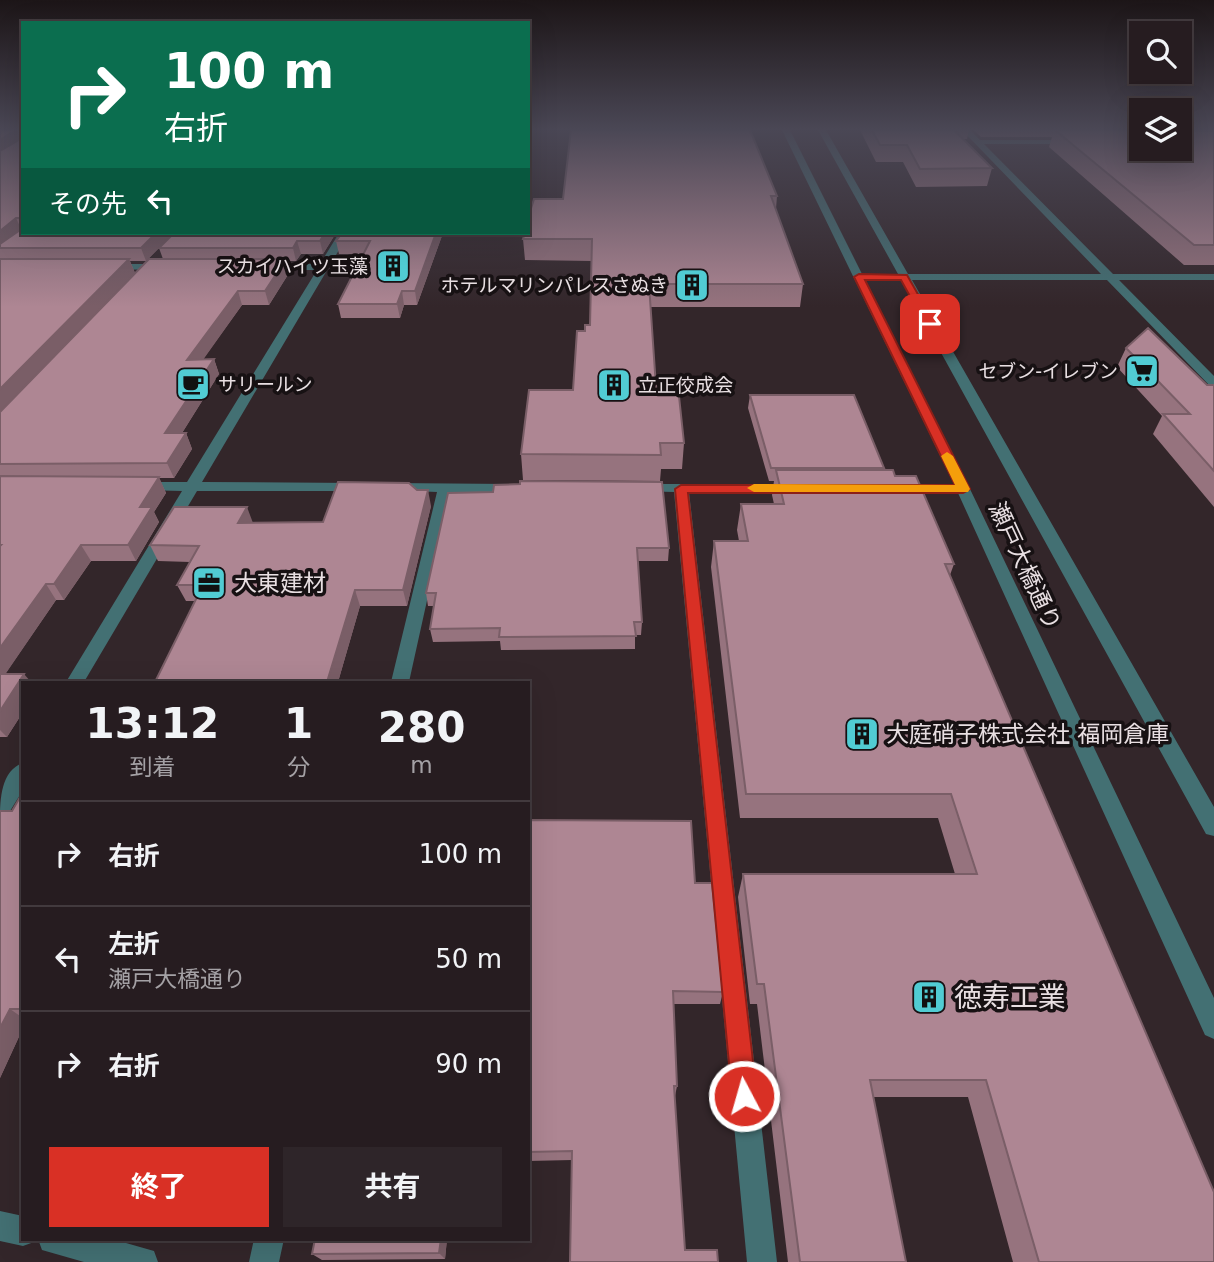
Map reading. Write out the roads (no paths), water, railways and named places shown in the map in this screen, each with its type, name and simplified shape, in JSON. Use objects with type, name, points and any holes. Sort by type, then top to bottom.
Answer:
[{"type":"street","name":"瀬戸大橋通り","points":[[815,189],[963,489],[1214,1026]]},
{"type":"street","name":"瀬戸大橋通り","points":[[855,189],[1214,827]]},
{"type":"street","points":[[1024,189],[1214,383]]},
{"type":"street","points":[[76,681],[343,235]]},
{"type":"street","points":[[95,267],[153,263],[175,267]]},
{"type":"street","points":[[140,277],[153,263]]},
{"type":"street","points":[[256,267],[324,267]]},
{"type":"street","points":[[859,277],[1214,277]]},
{"type":"street","points":[[121,485],[529,488]]},
{"type":"street","points":[[400,681],[445,487]]},
{"type":"street","points":[[626,488],[807,488]]},
{"type":"street","points":[[877,488],[963,489]]},
{"type":"street","points":[[681,489],[762,1262]]},
{"type":"street","points":[[0,810],[21,774]]},
{"type":"street","points":[[0,1226],[21,1231]]},
{"type":"street","points":[[61,1241],[143,1262]]},
{"type":"street","points":[[264,1262],[269,1241]]},
{"type":"place","name":"スカイハイツ玉藻","points":[[393,266]]},
{"type":"place","name":"ホテルマリンパレスさぬき","points":[[692,285]]},
{"type":"place","name":"セブン-イレブン","points":[[1142,371]]},
{"type":"place","name":"サリールン","points":[[193,384]]},
{"type":"place","name":"立正佼成会","points":[[614,385]]},
{"type":"place","name":"大東建材","points":[[209,583]]},
{"type":"place","name":"大庭硝子株式会社 福岡倉庫","points":[[862,734]]},
{"type":"place","name":"徳寿工業","points":[[929,997]]}]
